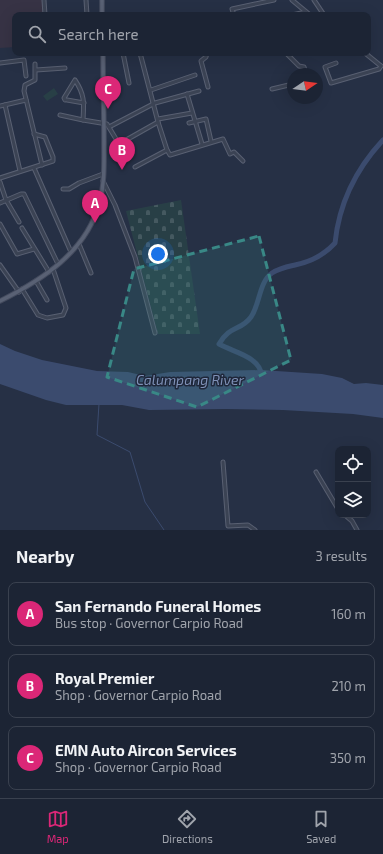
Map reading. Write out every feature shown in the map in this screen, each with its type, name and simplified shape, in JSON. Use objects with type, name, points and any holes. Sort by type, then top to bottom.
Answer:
[{"type":"main road","points":[[102,0],[102,12]]},
{"type":"main road","points":[[0,301],[36,281],[53,269],[79,244],[93,220],[100,200],[104,174],[102,56]]},
{"type":"street","points":[[44,0],[45,12]]},
{"type":"street","points":[[86,0],[87,12]]},
{"type":"street","points":[[233,12],[232,9],[274,0]]},
{"type":"street","points":[[292,0],[306,12]]},
{"type":"street","points":[[314,0],[322,12]]},
{"type":"street","points":[[123,56],[129,83]]},
{"type":"street","points":[[141,56],[155,103],[158,120],[167,150],[170,155],[190,150],[211,141],[223,139],[230,154],[234,152],[243,161]]},
{"type":"street","points":[[206,56],[201,61],[208,87]]},
{"type":"street","points":[[289,56],[299,66],[304,68]]},
{"type":"street","points":[[336,63],[326,68],[331,83],[382,67],[369,56]]},
{"type":"street","points":[[0,63],[24,60],[26,76]]},
{"type":"street","points":[[35,64],[35,80],[24,88],[42,165]]},
{"type":"street","points":[[36,70],[64,68]]},
{"type":"street","points":[[151,90],[195,75]]},
{"type":"street","points":[[83,120],[84,103],[82,91],[75,80],[64,98],[66,100],[84,103]]},
{"type":"street","points":[[272,89],[287,85]]},
{"type":"street","points":[[109,127],[155,103],[199,91]]},
{"type":"street","points":[[187,94],[194,122],[202,144]]},
{"type":"street","points":[[0,106],[26,100]]},
{"type":"street","points":[[5,105],[20,171]]},
{"type":"street","points":[[60,115],[103,123],[109,127],[119,144],[158,120],[192,113]]},
{"type":"street","points":[[189,123],[206,119],[211,141]]},
{"type":"street","points":[[0,178],[51,162],[53,157],[45,137],[34,134]]},
{"type":"street","points":[[135,167],[167,150]]},
{"type":"street","points":[[34,168],[71,252]]},
{"type":"street","points":[[63,189],[69,189],[79,183],[104,174]]},
{"type":"street","points":[[103,181],[115,205],[135,257],[155,333]]},
{"type":"street","points":[[0,182],[6,200],[18,222]]},
{"type":"street","points":[[0,203],[21,194],[25,195],[58,264]]},
{"type":"street","points":[[85,203],[100,200]]},
{"type":"street","points":[[0,224],[17,254],[34,249]]},
{"type":"street","points":[[22,228],[49,272]]},
{"type":"street","points":[[79,244],[91,274]]},
{"type":"street","points":[[0,265],[21,290],[38,315],[47,318],[63,315],[66,308],[53,269]]},
{"type":"street","points":[[36,281],[47,300]]},
{"type":"street","points":[[223,462],[228,526],[248,525],[255,530]]},
{"type":"street","points":[[316,472],[335,504]]},
{"type":"street","points":[[348,518],[357,530]]},
{"type":"highlighted area","points":[[259,236],[291,360],[197,407],[107,377],[134,269]]},
{"type":"shaded area","points":[[0,0],[43,0],[44,12],[12,12],[12,47],[0,48]]},
{"type":"green space","points":[[54,88],[58,94],[47,101],[43,96]]},
{"type":"green space","points":[[181,200],[200,334],[158,334],[126,211]]},
{"type":"water","name":"Calumpang River","points":[[0,344],[15,351],[42,360],[97,371],[128,372],[145,376],[170,372],[261,370],[322,374],[342,378],[354,384],[366,383],[383,385],[383,418],[353,414],[283,410],[149,410],[122,405],[66,405],[46,400],[0,384]]},
{"type":"waterway","points":[[262,376],[260,369],[251,359],[219,344],[227,334],[251,317],[264,282],[272,273],[283,268],[312,260],[327,251],[335,243],[340,215],[350,188],[373,151],[383,140]]},
{"type":"waterway","points":[[99,404],[97,435],[130,452],[145,502],[164,530]]},
{"type":"place","name":"EMN Auto Aircon Services","points":[[108,109]]},
{"type":"place","name":"Royal Premier","points":[[122,170]]},
{"type":"place","name":"San Fernando Funeral Homes","points":[[95,223]]}]
